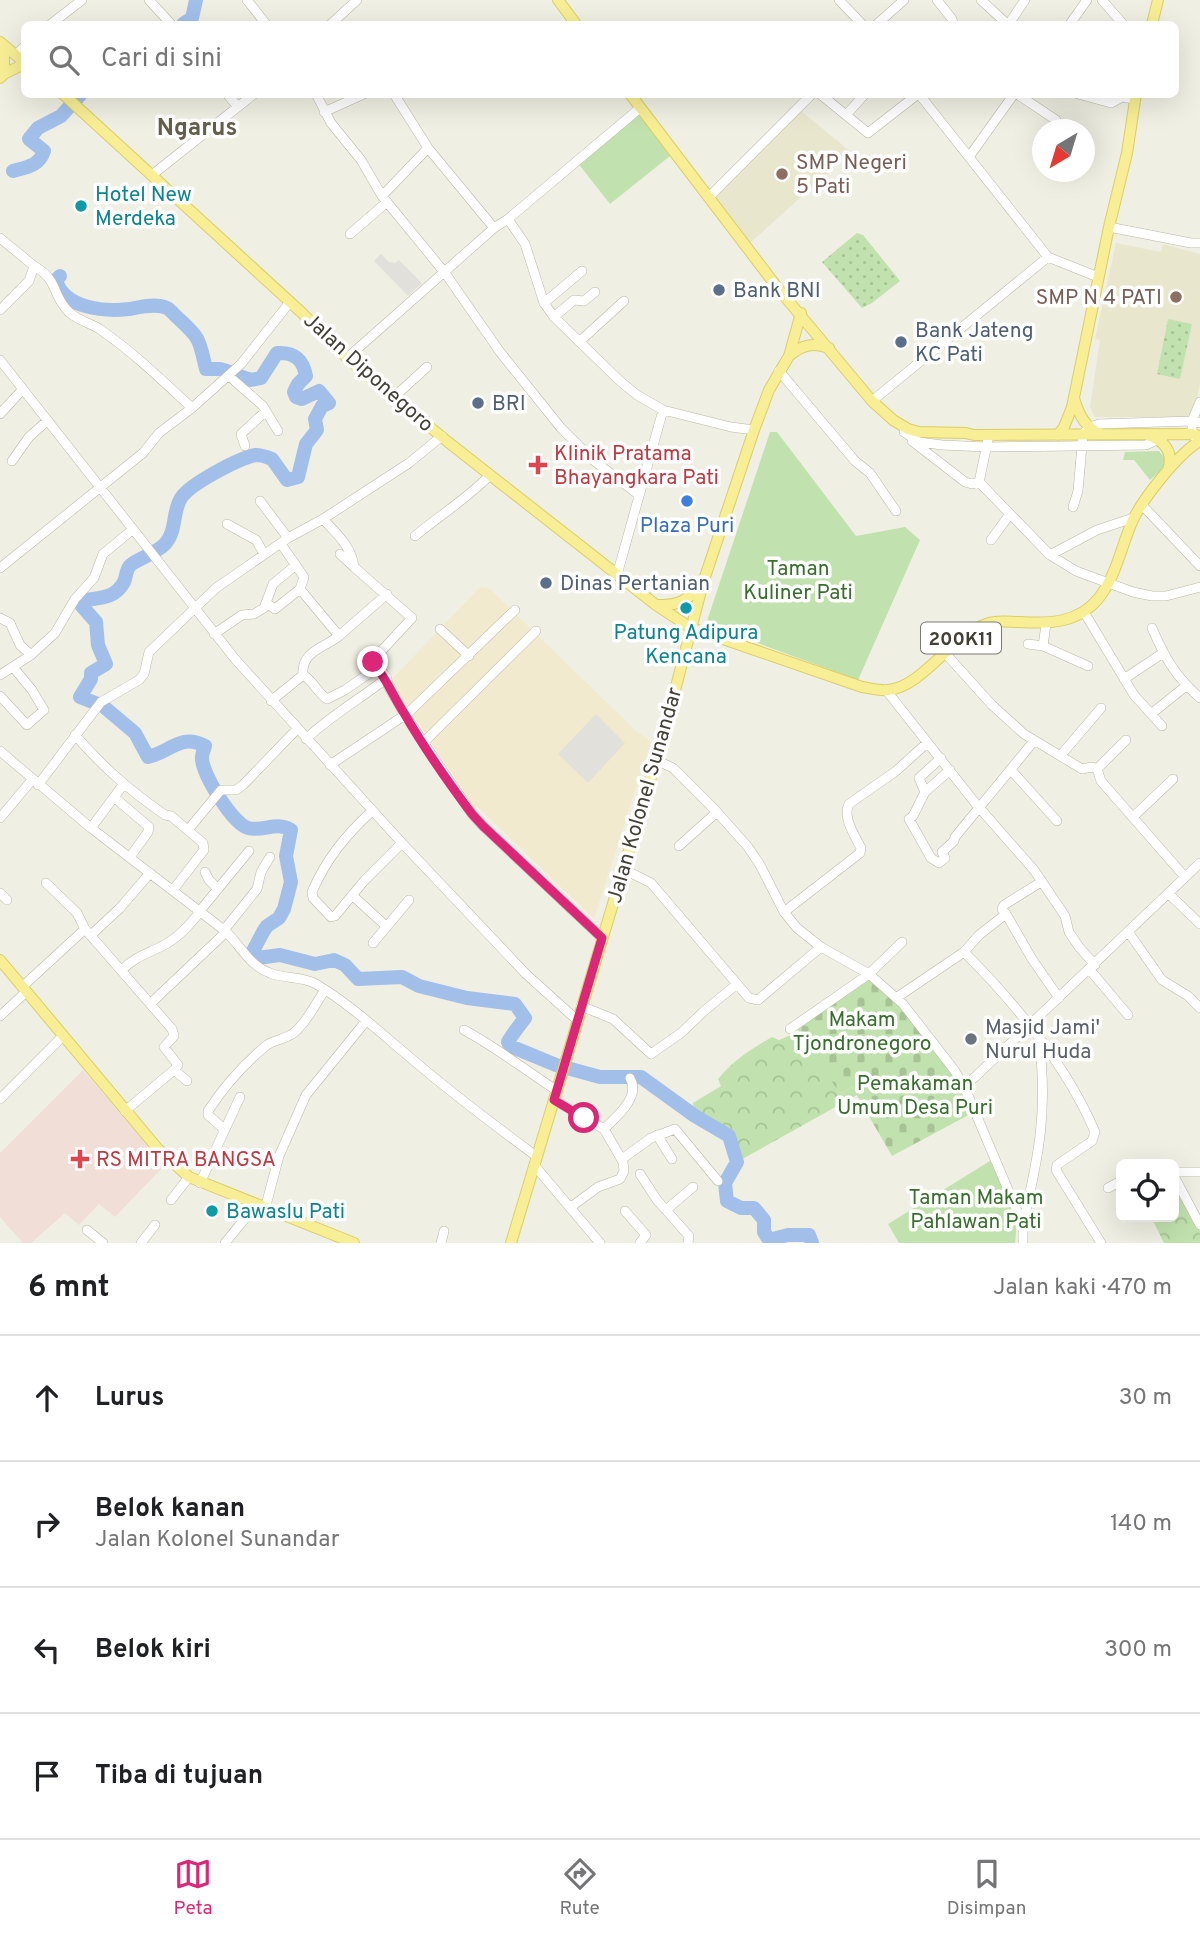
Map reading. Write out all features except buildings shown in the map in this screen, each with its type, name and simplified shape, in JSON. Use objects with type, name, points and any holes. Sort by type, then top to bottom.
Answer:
[{"type":"main road","points":[[558,0],[574,21]]},
{"type":"main road","points":[[1153,21],[1157,3]]},
{"type":"main road","points":[[2,44],[21,56]]},
{"type":"main road","points":[[2,44],[2,76]]},
{"type":"main road","points":[[2,76],[21,58]]},
{"type":"main road","name":"Jalan Diponegoro","points":[[67,98],[290,302],[347,358],[490,475],[656,605],[691,628],[862,688],[886,690]]},
{"type":"main road","points":[[633,98],[780,291],[872,401],[899,424],[919,432],[966,433],[988,441],[1058,435],[1163,437],[1198,433]]},
{"type":"main road","points":[[1058,435],[1069,418],[1127,153],[1135,98]]},
{"type":"main road","name":"Jalan Kolonel Sunandar","points":[[511,1243],[656,760],[703,583],[754,430],[769,390],[789,356],[801,313]]},
{"type":"main road","points":[[789,356],[798,348],[808,345],[819,344],[829,348]]},
{"type":"main road","points":[[1073,396],[1085,436]]},
{"type":"main road","points":[[872,401],[875,410],[884,419],[904,432],[931,438],[967,438],[974,435]]},
{"type":"main road","points":[[1084,612],[1109,583],[1133,519],[1198,433]]},
{"type":"main road","points":[[1163,437],[1171,458],[1171,468]]},
{"type":"main road","points":[[1171,468],[1188,453],[1200,450]]},
{"type":"main road","points":[[656,605],[680,604],[691,597],[703,583]]},
{"type":"main road","name":"200K11","points":[[886,690],[906,684],[965,635],[990,622],[1046,624],[1068,620],[1084,612]]},
{"type":"main road","points":[[0,960],[125,1111],[167,1158],[189,1177],[348,1242]]},
{"type":"street","points":[[55,21],[82,0]]},
{"type":"street","points":[[149,0],[168,21]]},
{"type":"street","points":[[247,0],[264,21]]},
{"type":"street","points":[[334,21],[357,0]]},
{"type":"street","points":[[839,0],[859,21]]},
{"type":"street","points":[[937,0],[952,21]]},
{"type":"street","points":[[981,0],[1004,21]]},
{"type":"street","points":[[1011,21],[1025,0]]},
{"type":"street","points":[[1072,21],[1087,0]]},
{"type":"street","points":[[1102,0],[1120,21]]},
{"type":"street","points":[[885,21],[900,1]]},
{"type":"street","points":[[230,98],[238,107]]},
{"type":"street","points":[[152,175],[249,98]]},
{"type":"street","points":[[318,98],[324,112],[361,160],[385,199],[445,273],[500,352],[561,428],[593,460],[639,495]]},
{"type":"street","points":[[324,112],[355,98]]},
{"type":"street","points":[[397,98],[428,148],[464,188],[494,228]]},
{"type":"street","points":[[709,197],[808,98]]},
{"type":"street","points":[[825,98],[868,133],[914,98]]},
{"type":"street","points":[[846,115],[861,98]]},
{"type":"street","points":[[922,98],[1048,257],[1098,277]]},
{"type":"street","points":[[969,157],[1012,98]]},
{"type":"street","points":[[1021,98],[1054,119]]},
{"type":"street","points":[[1093,98],[1111,103],[1120,98]]},
{"type":"street","points":[[347,358],[494,228],[640,108]]},
{"type":"street","points":[[350,234],[385,199],[428,148]]},
{"type":"street","points":[[508,219],[526,244],[544,303],[554,317],[637,395],[663,410],[731,428],[754,430]]},
{"type":"street","points":[[1109,227],[1200,243]]},
{"type":"street","points":[[0,238],[51,279],[69,313],[99,329],[152,370],[192,408]]},
{"type":"street","points":[[872,401],[1048,257]]},
{"type":"street","points":[[0,310],[29,281],[33,266]]},
{"type":"street","points":[[544,303],[582,271]]},
{"type":"street","points":[[554,317],[574,300],[584,301],[595,292]]},
{"type":"street","points":[[579,342],[624,301]]},
{"type":"street","points":[[0,568],[143,453],[159,433],[229,376],[290,302]]},
{"type":"street","points":[[0,360],[214,634],[271,701],[526,974],[577,1020]]},
{"type":"street","points":[[394,397],[427,366]]},
{"type":"street","points":[[779,371],[855,461],[870,473],[896,511]]},
{"type":"street","points":[[229,376],[266,411],[278,431]]},
{"type":"street","points":[[0,414],[23,389]]},
{"type":"street","points":[[1073,506],[1078,491],[1085,436],[1099,424],[1198,433],[1200,402]]},
{"type":"street","points":[[617,575],[663,410]]},
{"type":"street","points":[[245,446],[241,434],[266,411]]},
{"type":"street","points":[[12,461],[29,437],[47,421]]},
{"type":"street","points":[[904,432],[919,442],[1085,436],[1146,445],[1163,437]]},
{"type":"street","points":[[904,432],[922,450],[965,482],[979,482]]},
{"type":"street","points":[[0,818],[35,783],[99,704],[139,680],[147,667],[149,652],[216,588],[284,541],[409,463],[442,436]]},
{"type":"street","points":[[979,482],[988,441]]},
{"type":"street","points":[[415,536],[474,491],[490,475]]},
{"type":"street","points":[[979,482],[1050,555],[1076,571],[1152,596],[1166,596],[1200,587]]},
{"type":"street","points":[[260,501],[304,577],[300,589],[275,609],[266,603]]},
{"type":"street","points":[[1142,505],[1200,566]]},
{"type":"street","points":[[991,540],[1010,513]]},
{"type":"street","points":[[323,519],[349,551],[354,567]]},
{"type":"street","points":[[1050,555],[1097,530],[1133,519]]},
{"type":"street","points":[[227,524],[256,540],[264,554]]},
{"type":"street","points":[[0,675],[31,655],[55,633],[75,599],[96,576],[103,554],[132,530]]},
{"type":"street","points":[[340,554],[412,618],[374,658],[387,678],[388,686],[455,791],[483,826],[602,938]]},
{"type":"street","points":[[214,634],[242,615],[259,611],[266,603],[273,584],[296,565]]},
{"type":"street","points":[[300,589],[339,636]]},
{"type":"street","points":[[303,675],[303,665],[312,652],[339,636],[387,594]]},
{"type":"street","points":[[330,765],[407,714],[515,611]]},
{"type":"street","points":[[1084,612],[1124,678],[1162,726]]},
{"type":"street","points":[[0,618],[9,623],[20,645],[31,655]]},
{"type":"street","points":[[1043,646],[1046,624]]},
{"type":"street","points":[[1152,628],[1163,653],[1186,686],[1200,698]]},
{"type":"street","points":[[440,629],[468,656]]},
{"type":"street","points":[[426,740],[536,631]]},
{"type":"street","points":[[1028,644],[1043,646],[1088,666]]},
{"type":"street","points":[[945,653],[992,705],[1034,741],[1082,769],[1097,769]]},
{"type":"street","points":[[1124,678],[1163,653]]},
{"type":"street","points":[[0,696],[27,724],[44,710],[13,667]]},
{"type":"street","points":[[303,675],[313,681],[327,699],[378,667]]},
{"type":"street","points":[[271,701],[303,675]]},
{"type":"street","points":[[306,739],[320,725],[387,678]]},
{"type":"street","points":[[1151,714],[1186,686]]},
{"type":"street","points":[[886,690],[980,809],[1019,850],[1065,916],[1074,940],[1128,1015]]},
{"type":"street","points":[[1061,755],[1101,708]]},
{"type":"street","points":[[188,830],[222,789],[236,790],[243,785],[297,729]]},
{"type":"street","points":[[75,734],[102,766],[123,785],[171,816],[203,843],[205,848],[173,890]]},
{"type":"street","points":[[1097,769],[1126,740]]},
{"type":"street","points":[[950,770],[925,792],[909,819],[931,858],[939,863],[944,858],[942,852],[954,841],[1034,741]]},
{"type":"street","points":[[784,912],[862,851],[849,822],[846,809],[849,804],[896,771],[927,743]]},
{"type":"street","points":[[0,751],[91,828],[225,931],[260,970],[285,978],[310,981],[366,1021],[535,1161],[600,1243]]},
{"type":"street","points":[[925,792],[919,778],[941,758]]},
{"type":"street","points":[[656,760],[673,768],[717,811],[760,865],[784,912],[797,928],[821,947],[869,974],[903,1004],[963,1086],[1023,1224]]},
{"type":"street","points":[[1097,769],[1101,781],[1185,877]]},
{"type":"street","points":[[1011,770],[1058,821]]},
{"type":"street","points":[[1133,817],[1173,779]]},
{"type":"street","points":[[91,828],[123,785]]},
{"type":"street","points":[[114,797],[149,827],[130,857]]},
{"type":"street","points":[[143,821],[153,806]]},
{"type":"street","points":[[372,811],[333,852],[312,892],[317,902],[333,917],[402,843]]},
{"type":"street","points":[[678,846],[717,811]]},
{"type":"street","points":[[122,970],[134,958],[167,944],[180,934],[250,851]]},
{"type":"street","points":[[150,1004],[225,931],[257,888],[261,872],[270,857]]},
{"type":"street","points":[[963,1086],[1129,933],[1200,863]]},
{"type":"street","points":[[622,869],[651,883],[749,999],[758,1000],[821,947]]},
{"type":"street","points":[[205,872],[218,889]]},
{"type":"street","points":[[0,1016],[24,990],[88,932],[120,908],[150,873]]},
{"type":"street","points":[[1041,882],[1004,905],[1002,909],[1059,998]]},
{"type":"street","points":[[46,883],[81,918],[88,932],[172,1029],[174,1036],[164,1050],[178,1065],[125,1111]]},
{"type":"street","points":[[1168,894],[1200,924]]},
{"type":"street","points":[[352,895],[386,926]]},
{"type":"street","points":[[373,943],[410,900]]},
{"type":"street","points":[[896,998],[964,952],[979,935],[1006,914]]},
{"type":"street","points":[[1129,933],[1162,980],[1188,996],[1200,1008]]},
{"type":"street","points":[[790,1029],[869,974],[902,942]]},
{"type":"street","points":[[964,952],[1039,1037],[1083,1104],[1095,1132],[1092,1141],[1058,1164],[1056,1170],[1101,1243]]},
{"type":"street","points":[[581,1006],[613,1019],[651,1054],[681,1033],[737,984]]},
{"type":"street","points":[[224,1129],[208,1115],[213,1103],[268,1045],[289,1037],[300,1028],[325,990]]},
{"type":"street","points":[[225,1243],[260,1207],[306,1095],[366,1021]]},
{"type":"street","points":[[464,1030],[492,1045],[502,1056],[604,1129],[622,1159],[624,1171],[620,1179],[598,1187],[571,1207]]},
{"type":"street","points":[[0,1099],[63,1036]]},
{"type":"street","points":[[1023,1243],[1023,1224],[1042,1132],[1044,1093],[1039,1037]]},
{"type":"street","points":[[174,1070],[187,1081]]},
{"type":"street","points":[[604,1129],[627,1105],[632,1083]]},
{"type":"street","points":[[200,1183],[240,1097]]},
{"type":"street","points":[[622,1159],[657,1135],[677,1129],[718,1181]]},
{"type":"street","points":[[657,1135],[672,1159]]},
{"type":"street","points":[[1179,1172],[1200,1172]]},
{"type":"street","points":[[640,1174],[652,1193],[689,1236],[688,1243]]},
{"type":"street","points":[[171,1200],[189,1177]]},
{"type":"street","points":[[1108,1188],[1116,1184]]},
{"type":"street","points":[[1179,1185],[1198,1219]]},
{"type":"street","points":[[666,1209],[694,1187]]},
{"type":"street","points":[[625,1211],[646,1235],[640,1243]]},
{"type":"street","points":[[141,1243],[155,1225]]},
{"type":"street","points":[[87,1230],[103,1243]]},
{"type":"street","points":[[440,1243],[444,1231]]},
{"type":"shaded area","name":"SMP Negeri 5 Pati","points":[[801,111],[851,152],[750,243],[714,197]]},
{"type":"shaded area","name":"SMP N 4 PATI","points":[[1116,243],[1161,252],[1163,244],[1200,254],[1200,383],[1197,399],[1188,417],[1095,417],[1090,407],[1100,340],[1095,339]]},
{"type":"shaded area","points":[[381,254],[389,262],[395,263],[399,260],[422,283],[408,296],[374,261]]},
{"type":"shaded area","points":[[479,588],[490,589],[636,731],[651,741],[594,919],[478,807],[475,809],[393,684],[393,678]]},
{"type":"shaded area","points":[[596,714],[625,743],[588,783],[558,754]]},
{"type":"shaded area","name":"RS MITRA BANGSA","points":[[83,1070],[165,1165],[115,1217],[99,1204],[79,1225],[65,1213],[31,1243],[23,1243],[0,1217],[0,1153]]},
{"type":"green space","points":[[637,110],[670,156],[610,204],[577,162]]},
{"type":"green space","points":[[857,233],[863,235],[900,281],[862,308],[822,262]]},
{"type":"green space","points":[[1168,319],[1192,324],[1180,379],[1157,374]]},
{"type":"green space","name":"Taman Kuliner Pati","points":[[770,432],[777,432],[856,536],[905,527],[920,540],[858,680],[706,624]]},
{"type":"green space","points":[[1159,451],[1164,457],[1164,468],[1150,480],[1134,460],[1123,460],[1125,452]]},
{"type":"green space","points":[[869,974],[929,1038],[976,1111],[892,1156],[852,1087],[840,1094],[796,1027]]},
{"type":"green space","points":[[800,1031],[840,1094],[852,1087],[857,1095],[737,1162],[729,1136],[695,1116],[693,1103],[721,1086],[718,1079],[749,1051],[772,1037],[779,1040]]},
{"type":"green space","name":"Taman Makam Pahlawan Pati","points":[[990,1161],[1014,1210],[1015,1243],[899,1243],[888,1224]]},
{"type":"green space","points":[[1179,1192],[1200,1231],[1200,1243],[1164,1243],[1154,1222],[1179,1222]]},
{"type":"waterway","points":[[188,21],[192,18],[196,0]]},
{"type":"waterway","points":[[13,171],[39,160],[44,151],[29,139],[38,128],[61,116],[77,98]]},
{"type":"waterway","points":[[60,276],[56,280],[60,289],[67,297],[86,306],[108,310],[143,306],[167,308],[195,336],[206,369],[230,372]]},
{"type":"waterway","points":[[236,375],[251,380],[261,378],[277,353],[288,354],[300,361],[306,376],[294,392],[296,397],[302,399],[319,391],[329,403],[322,406],[315,419],[317,430],[306,444],[298,477],[287,480],[272,459],[256,455],[216,472],[186,492],[178,503],[171,533],[165,544],[131,565],[124,582],[116,592],[106,597],[81,601],[81,605],[96,622],[98,645],[106,664],[91,673],[91,679],[80,697],[103,706],[135,733],[148,757],[182,742],[205,746],[202,757],[207,774],[234,817],[248,828],[280,826],[291,830],[286,856],[291,882],[284,909],[279,918],[263,932],[252,953],[257,958],[280,955],[315,964],[334,960],[345,965],[358,979],[402,977],[419,986],[467,998],[515,1004],[525,1018],[508,1042],[510,1046],[556,1065],[600,1077],[641,1077],[695,1116],[729,1136],[737,1162],[725,1183],[727,1201],[741,1208],[754,1208],[764,1220],[764,1232],[769,1240],[788,1235],[809,1235],[812,1243]]},
{"type":"place","name":"SMP Negeri 5 Pati","points":[[782,174]]},
{"type":"place","name":"Hotel New Merdeka","points":[[81,206]]},
{"type":"place","name":"Bank BNI","points":[[719,290]]},
{"type":"place","name":"SMP N 4 PATI","points":[[1176,297]]},
{"type":"place","name":"Bank Jateng KC Pati","points":[[901,342]]},
{"type":"place","name":"BRI","points":[[478,403]]},
{"type":"place","name":"Klinik Pratama Bhayangkara Pati","points":[[538,465]]},
{"type":"place","name":"Plaza Puri","points":[[687,501]]},
{"type":"place","name":"Dinas Pertanian","points":[[546,583]]},
{"type":"place","name":"Patung Adipura Kencana","points":[[686,608]]},
{"type":"place","name":"Masjid Jami' Nurul Huda","points":[[971,1039]]},
{"type":"place","name":"RS MITRA BANGSA","points":[[80,1159]]},
{"type":"place","name":"Bawaslu Pati","points":[[212,1211]]},
{"type":"district","name":"Ngarus","points":[[197,127]]},
{"type":"route","points":[[373,662],[387,678],[388,686],[405,715],[472,814],[602,938],[554,1100],[584,1118]]},
{"type":"park label","name":"Makam Tjondronegoro","points":[[862,1031]]},
{"type":"park label","name":"Pemakaman Umum Desa Puri","points":[[915,1095]]}]
